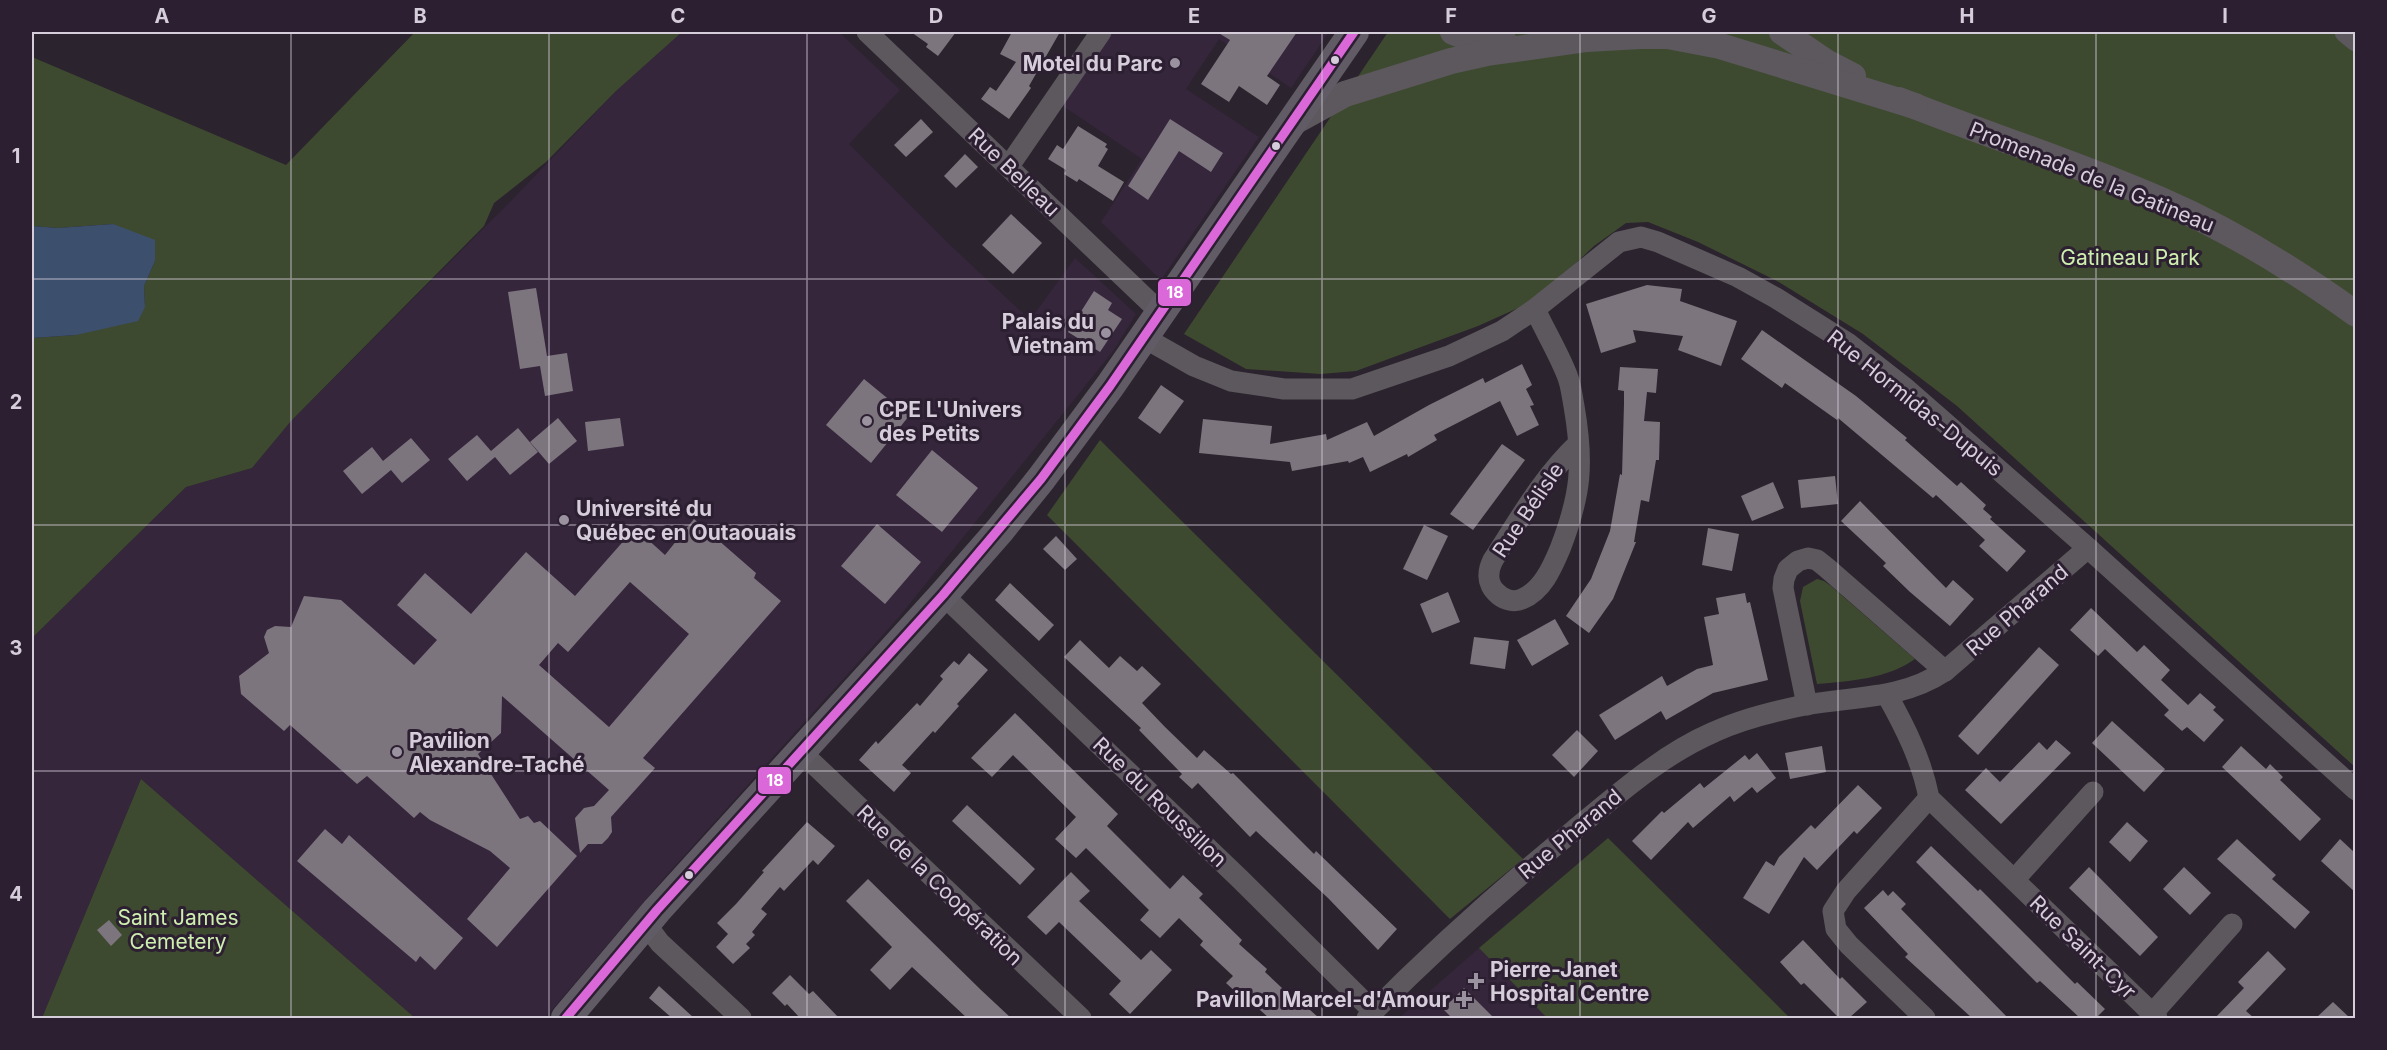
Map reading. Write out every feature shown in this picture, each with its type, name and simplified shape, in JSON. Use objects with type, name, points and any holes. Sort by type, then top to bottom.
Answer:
[{"type":"main road","points":[[566,1018],[645,923],[943,595],[1041,479],[1161,313],[1354,32]]},
{"type":"street","name":"Rue Belleau","points":[[867,32],[1161,313]]},
{"type":"street","points":[[1009,166],[1101,32]]},
{"type":"street","points":[[1453,32],[1468,38],[1534,46]]},
{"type":"street","points":[[1782,32],[1826,62],[1889,96],[1915,106]]},
{"type":"street","points":[[2345,32],[2355,41]]},
{"type":"street","points":[[1292,123],[1345,94],[1451,61],[1534,46],[1587,39],[1640,36],[1668,36],[1694,40],[1915,106]]},
{"type":"street","name":"Promenade de la Gatineau","points":[[1915,106],[2081,167],[2163,201],[2271,256],[2355,314]]},
{"type":"street","name":"Rue Hormidas-Dupuis","points":[[1143,337],[1194,366],[1231,381],[1284,389],[1352,390],[1449,356],[1502,331],[1535,309],[1619,242],[1641,237],[1689,254],[1776,298],[1849,344],[1904,387],[2088,548],[2355,790]]},
{"type":"street","name":"Rue Bélisle","points":[[1535,309],[1568,376],[1576,422],[1578,444],[1580,474],[1572,517],[1544,581],[1532,594],[1520,601],[1508,600],[1498,595],[1491,586],[1488,574],[1493,560],[1559,461],[1578,444]]},
{"type":"street","name":"Rue Pharand","points":[[1370,1015],[1473,916],[1656,765],[1713,732],[1742,722],[1807,705],[1887,695],[1917,687],[1945,671],[2088,548]]},
{"type":"street","name":"Rue Pharand","points":[[1807,705],[1783,588],[1788,569],[1798,561],[1808,558],[1817,560],[1827,568],[1945,671]]},
{"type":"street","name":"Rue du Roussillon","points":[[943,595],[1240,879],[1370,1015]]},
{"type":"street","points":[[1887,695],[1911,742],[1925,777],[1929,798],[1846,891],[1833,911],[1836,929],[1849,945],[1925,1018]]},
{"type":"street","name":"Rue de la Coopération","points":[[800,751],[1080,1018]]},
{"type":"street","name":"Rue Saint-Cyr","points":[[2014,880],[2093,792]]},
{"type":"street","name":"Rue Saint-Cyr","points":[[1929,798],[2155,1016],[2232,924]]},
{"type":"street","points":[[645,923],[660,943],[741,1018]]},
{"type":"shaded area","name":"Université du Québec en Outaouais","points":[[682,32],[839,32],[900,90],[849,144],[948,243],[1030,320],[1075,258],[1136,314],[1114,350],[899,617],[666,876],[545,1018],[415,1018],[141,779],[42,1018],[32,1018],[32,638],[186,487],[252,468],[291,421],[512,200],[616,91]]},
{"type":"shaded area","points":[[1101,32],[1329,32],[1291,88],[1219,39],[1186,89],[1259,137],[1161,280],[1101,222],[1142,159],[1054,100]]},
{"type":"shaded area","name":"Pierre-Janet Hospital Centre","points":[[1479,948],[1547,1018],[1399,1018]]},
{"type":"green space","points":[[415,32],[682,32],[616,91],[546,162],[494,203],[484,226],[291,421],[252,468],[186,487],[32,638],[32,338],[76,335],[145,307],[144,286],[155,261],[113,224],[58,228],[32,226],[32,57],[286,165]]},
{"type":"green space","name":"Gatineau Park","points":[[1388,32],[2342,32],[2356,45],[2355,767],[1957,406],[1863,334],[1777,281],[1698,242],[1648,222],[1626,223],[1594,246],[1538,299],[1478,326],[1356,371],[1321,374],[1246,369],[1184,334]]},
{"type":"green space","points":[[1100,440],[1523,859],[1450,919],[1047,515]]},
{"type":"green space","points":[[1817,579],[1831,586],[1915,659],[1880,675],[1817,684],[1800,601],[1803,587]]},
{"type":"green space","name":"Saint James Cemetery","points":[[141,779],[415,1018],[42,1018]]},
{"type":"green space","points":[[1608,838],[1790,1018],[1547,1018],[1479,948]]},
{"type":"water","points":[[113,224],[155,240],[155,261],[144,286],[145,307],[138,321],[76,335],[32,338],[32,226],[58,228]]},
{"type":"building","points":[[911,32],[956,32],[938,56],[926,47],[928,44]]},
{"type":"building","points":[[1012,32],[1060,32],[1029,86],[1031,88],[1009,119],[981,99],[990,87],[996,91],[1016,62],[1000,54]]},
{"type":"building","points":[[1217,32],[1297,32],[1267,76],[1280,85],[1267,105],[1239,86],[1229,102],[1201,84],[1230,40]]},
{"type":"building","points":[[921,119],[933,132],[906,157],[894,145]]},
{"type":"building","points":[[1170,119],[1223,153],[1211,172],[1179,151],[1148,200],[1128,186]]},
{"type":"building","points":[[1078,126],[1107,144],[1105,147],[1108,149],[1098,166],[1124,182],[1113,201],[1079,179],[1077,182],[1064,174],[1066,170],[1048,159],[1057,145],[1063,149]]},
{"type":"building","points":[[965,154],[978,167],[956,188],[944,176]]},
{"type":"building","points":[[1011,214],[1042,243],[1013,274],[982,245]]},
{"type":"building","points":[[1647,285],[1682,289],[1680,301],[1737,321],[1721,366],[1678,350],[1683,336],[1633,330],[1636,342],[1601,353],[1586,304]]},
{"type":"building","points":[[536,288],[547,356],[567,353],[573,391],[545,396],[540,366],[520,369],[508,292]]},
{"type":"building","points":[[1094,291],[1112,303],[1108,310],[1122,319],[1100,352],[1068,332]]},
{"type":"building","points":[[1762,330],[1856,396],[1907,438],[1905,440],[1957,486],[1961,482],[1986,505],[1983,509],[1992,517],[1990,519],[2026,551],[2007,572],[1979,546],[1985,540],[1936,495],[1933,498],[1838,418],[1837,420],[1785,383],[1782,388],[1741,359]]},
{"type":"building","points":[[1522,364],[1532,385],[1526,389],[1534,405],[1530,406],[1539,425],[1517,436],[1500,401],[1434,435],[1437,440],[1408,457],[1407,454],[1370,472],[1363,457],[1349,463],[1348,461],[1292,471],[1290,462],[1199,453],[1203,419],[1272,426],[1270,444],[1326,434],[1327,440],[1367,422],[1374,436],[1483,378],[1485,383]]},
{"type":"building","points":[[1620,367],[1658,369],[1656,393],[1647,392],[1644,421],[1660,422],[1659,460],[1656,460],[1649,502],[1641,500],[1634,542],[1636,542],[1613,599],[1589,633],[1566,616],[1591,579],[1610,531],[1620,474],[1622,475],[1624,391],[1618,390]]},
{"type":"building","name":"CPE L'Univers des Petits","points":[[864,379],[909,416],[871,463],[826,425]]},
{"type":"building","points":[[1161,385],[1184,401],[1160,434],[1138,418]]},
{"type":"building","points":[[558,418],[577,441],[549,464],[530,442]]},
{"type":"building","points":[[620,418],[624,446],[588,451],[585,422]]},
{"type":"building","points":[[518,428],[538,452],[510,475],[495,457],[467,481],[448,459],[477,435],[491,451]]},
{"type":"building","points":[[411,438],[430,460],[402,483],[391,470],[362,494],[343,471],[372,447],[383,461]]},
{"type":"building","points":[[1502,444],[1525,460],[1473,530],[1450,514]]},
{"type":"building","points":[[932,450],[978,488],[942,532],[896,495]]},
{"type":"building","points":[[1835,476],[1838,504],[1801,508],[1798,480]]},
{"type":"building","points":[[1773,482],[1784,508],[1752,521],[1741,496]]},
{"type":"building","points":[[1860,501],[1946,588],[1953,580],[1974,599],[1950,626],[1883,566],[1886,563],[1841,521]]},
{"type":"building","name":"Pavilion Alexandre-Taché","points":[[694,519],[756,573],[754,578],[781,601],[643,758],[655,768],[611,817],[612,832],[608,838],[602,844],[588,844],[580,853],[575,818],[584,808],[594,806],[609,790],[502,696],[501,733],[478,754],[520,819],[528,816],[534,823],[540,821],[577,856],[497,947],[467,919],[510,868],[490,851],[430,820],[420,812],[414,818],[367,776],[357,784],[290,725],[284,731],[241,694],[239,676],[269,653],[264,637],[267,630],[275,626],[291,627],[304,596],[341,600],[414,665],[437,640],[397,605],[425,573],[471,614],[526,552],[575,596],[635,528],[665,555]],"holes":[[[630,582],[689,634],[609,727],[539,665],[558,643],[568,652]]]},
{"type":"building","points":[[877,524],[921,562],[885,604],[841,566]]},
{"type":"building","points":[[1424,525],[1448,536],[1427,580],[1403,569]]},
{"type":"building","points":[[1708,528],[1739,534],[1732,571],[1702,565]]},
{"type":"building","points":[[1056,536],[1077,559],[1065,570],[1043,549]]},
{"type":"building","points":[[1010,583],[1054,625],[1039,641],[995,600]]},
{"type":"building","points":[[1448,592],[1460,622],[1432,633],[1420,604]]},
{"type":"building","points":[[1745,593],[1747,603],[1750,602],[1768,680],[1713,693],[1666,720],[1661,711],[1615,740],[1599,715],[1662,676],[1667,686],[1697,669],[1713,665],[1704,617],[1719,614],[1716,598]]},
{"type":"building","points":[[2091,608],[2137,652],[2144,645],[2170,670],[2161,680],[2188,705],[2200,693],[2216,707],[2213,710],[2224,720],[2204,742],[2187,727],[2182,731],[2164,715],[2169,710],[2105,649],[2098,656],[2070,630]]},
{"type":"building","points":[[1555,619],[1569,644],[1532,666],[1517,640]]},
{"type":"building","points":[[1474,637],[1509,641],[1505,669],[1470,664]]},
{"type":"building","points":[[1080,640],[1109,668],[1120,656],[1137,671],[1142,666],[1161,684],[1142,703],[1165,727],[1197,758],[1204,750],[1231,774],[1233,773],[1314,854],[1316,851],[1397,929],[1378,950],[1328,898],[1256,831],[1250,837],[1198,783],[1192,789],[1179,777],[1182,774],[1139,730],[1141,728],[1064,657]]},
{"type":"building","points":[[2039,647],[2059,665],[1978,755],[1958,736]]},
{"type":"building","points":[[969,653],[988,670],[957,704],[959,706],[935,733],[933,731],[902,765],[911,773],[894,792],[859,760],[876,741],[878,744],[917,703],[920,706],[943,679],[940,676],[954,661],[959,665]]},
{"type":"building","points":[[1015,713],[1118,814],[1107,826],[1170,889],[1183,875],[1203,894],[1199,898],[1242,940],[1239,944],[1267,969],[1265,972],[1298,1003],[1300,1001],[1319,1018],[1269,1018],[1226,983],[1233,976],[1200,945],[1203,941],[1179,918],[1160,938],[1140,920],[1149,910],[1086,848],[1076,858],[1055,839],[1076,817],[1013,755],[992,777],[971,758]]},
{"type":"building","points":[[2112,721],[2165,769],[2144,792],[2092,743]]},
{"type":"building","points":[[1577,730],[1598,751],[1574,777],[1552,755]]},
{"type":"building","points":[[2056,740],[2071,753],[2001,824],[1965,790],[1986,768],[2000,782],[2039,742],[2047,750]]},
{"type":"building","points":[[1822,746],[1826,772],[1790,779],[1785,753]]},
{"type":"building","points":[[2241,746],[2266,769],[2270,764],[2283,777],[2280,780],[2321,819],[2300,841],[2222,767]]},
{"type":"building","points":[[1757,753],[1776,778],[1757,793],[1752,787],[1734,802],[1730,796],[1693,828],[1688,822],[1651,860],[1632,841],[1662,811],[1664,813],[1700,783],[1704,788],[1745,755],[1749,760]]},
{"type":"building","points":[[1858,785],[1882,808],[1857,834],[1854,831],[1817,870],[1804,857],[1769,914],[1743,898],[1766,861],[1774,866],[1779,857],[1811,825],[1815,829]]},
{"type":"building","points":[[967,805],[1035,869],[1020,885],[952,821]]},
{"type":"building","points":[[807,822],[835,846],[818,865],[813,860],[784,891],[780,887],[761,909],[767,914],[752,932],[755,935],[746,944],[750,948],[733,964],[716,947],[728,934],[717,923]]},
{"type":"building","points":[[2127,822],[2148,841],[2130,862],[2109,842]]},
{"type":"building","points":[[325,829],[342,844],[349,835],[463,938],[435,970],[420,956],[416,962],[297,861]]},
{"type":"building","points":[[2237,839],[2276,875],[2272,879],[2310,912],[2295,929],[2217,859]]},
{"type":"building","points":[[2340,839],[2355,853],[2355,892],[2321,861]]},
{"type":"building","points":[[1931,846],[1978,891],[1980,889],[2075,984],[2077,982],[2105,1009],[2096,1018],[2080,1018],[2040,981],[2037,983],[1916,862]]},
{"type":"building","points":[[2089,867],[2158,937],[2140,956],[2069,888]]},
{"type":"building","points":[[2184,867],[2211,893],[2190,915],[2163,889]]},
{"type":"building","points":[[1071,872],[1090,891],[1079,901],[1141,960],[1151,950],[1172,970],[1130,1014],[1109,994],[1121,981],[1059,922],[1046,935],[1027,917]]},
{"type":"building","points":[[868,879],[1011,1018],[967,1018],[912,967],[890,990],[870,970],[892,947],[846,901]]},
{"type":"building","points":[[1883,890],[1888,896],[1893,891],[1906,904],[1901,909],[2008,1018],[1972,1018],[1905,957],[1908,954],[1864,908]]},
{"type":"building","points":[[109,920],[122,935],[111,946],[97,930]]},
{"type":"building","points":[[1803,940],[1840,979],[1842,977],[1867,1002],[1849,1018],[1839,1018],[1804,983],[1801,985],[1780,962]]},
{"type":"building","points":[[2268,951],[2286,969],[2246,1011],[2254,1018],[2215,1018],[2244,988],[2238,982]]},
{"type":"building","points":[[790,975],[809,994],[813,991],[839,1018],[800,1018],[787,1004],[785,1006],[772,993]]},
{"type":"building","points":[[659,986],[694,1018],[672,1018],[649,998]]},
{"type":"building","name":"Pavillon Marcel-d'Amour","points":[[1464,988],[1494,1018],[1452,1018],[1443,1009]]},
{"type":"building","points":[[2333,1002],[2350,1018],[2316,1018]]},
{"type":"transit line","name":"18","points":[[566,1018],[657,910],[943,595],[1041,479],[1110,386],[1354,32]]},
{"type":"place","name":"Motel du Parc","points":[[1175,63]]},
{"type":"place","name":"Palais du Vietnam","points":[[1106,333]]},
{"type":"place","name":"CPE L'Univers des Petits","points":[[867,421]]},
{"type":"place","name":"Université du Québec en Outaouais","points":[[564,520]]},
{"type":"place","name":"Pavilion Alexandre-Taché","points":[[397,752]]},
{"type":"place","name":"Pierre-Janet Hospital Centre","points":[[1476,981]]},
{"type":"place","name":"Pavillon Marcel-d'Amour","points":[[1464,999]]}]
